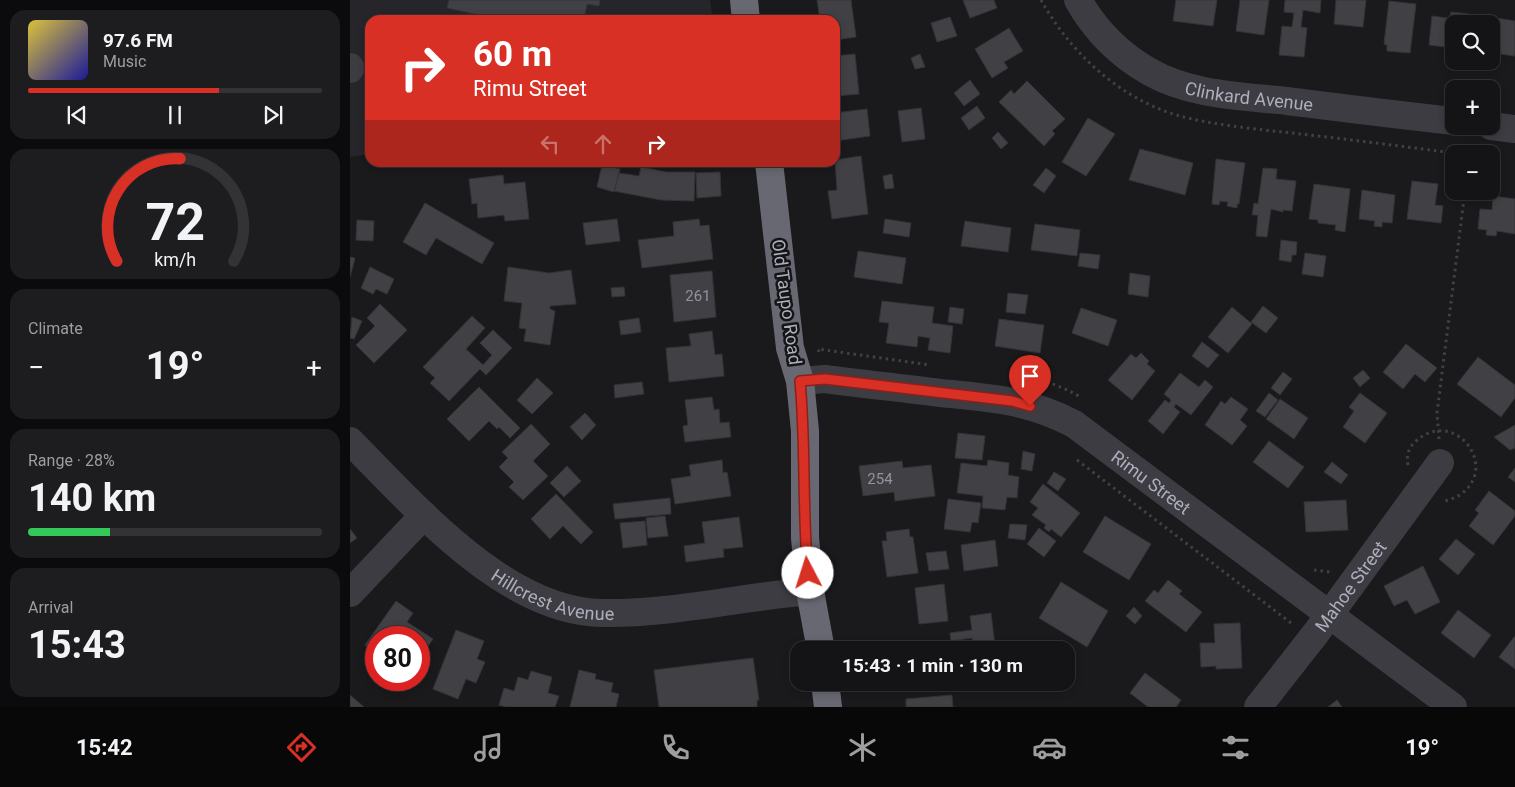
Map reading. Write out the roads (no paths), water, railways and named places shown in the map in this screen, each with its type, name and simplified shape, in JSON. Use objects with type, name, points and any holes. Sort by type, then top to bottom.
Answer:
[{"type":"highway","points":[[744,0],[746,15]]},
{"type":"highway","name":"Old Taupo Road","points":[[770,167],[790,348],[800,381],[804,431],[805,538],[810,591],[820,641]]},
{"type":"highway","points":[[826,691],[828,707]]},
{"type":"street","name":"Clinkard Avenue","points":[[1078,0],[1104,37],[1126,56],[1150,72],[1180,85],[1239,96],[1445,120]]},
{"type":"street","points":[[1500,127],[1515,129]]},
{"type":"street","name":"Rimu Street","points":[[800,381],[825,379],[980,397],[1012,401],[1048,410],[1074,424],[1453,707]]},
{"type":"street","name":"Hillcrest Avenue","points":[[350,441],[424,515],[476,559],[506,581],[533,597],[570,609],[601,613],[635,612],[810,591]]},
{"type":"street","name":"Mahoe Street","points":[[1258,707],[1329,615],[1440,463]]},
{"type":"street","points":[[350,593],[424,515]]}]
